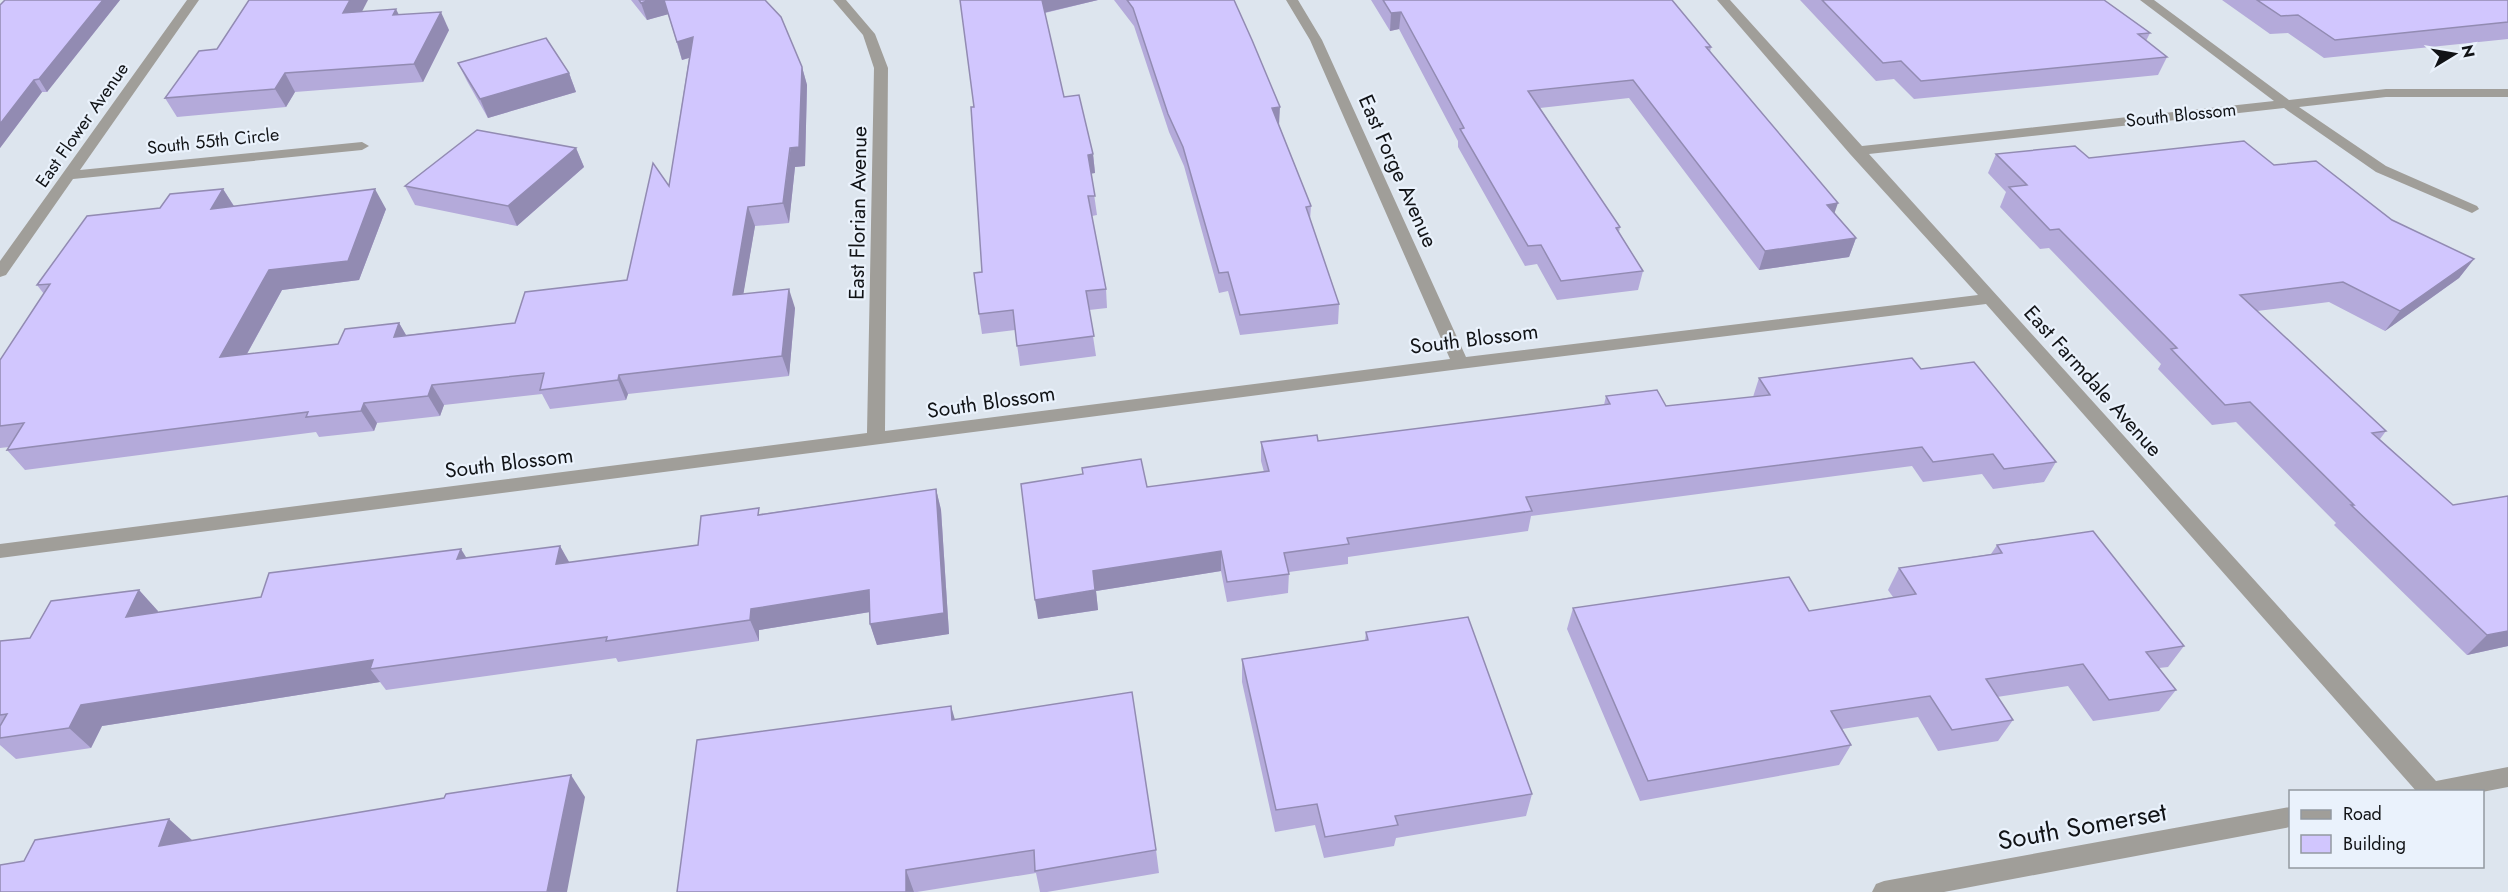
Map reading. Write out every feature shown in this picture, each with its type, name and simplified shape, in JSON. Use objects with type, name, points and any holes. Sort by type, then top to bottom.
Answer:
[{"type":"street","name":"East Flower Avenue","points":[[0,272],[193,0]]},
{"type":"street","name":"East Florian Avenue","points":[[839,0],[869,34],[881,68],[876,440]]},
{"type":"street","name":"East Forge Avenue","points":[[1292,0],[1317,40],[1460,363]]},
{"type":"street","name":"East Farmdale Avenue","points":[[1723,0],[1855,151],[2428,790]]},
{"type":"street","points":[[2146,0],[2285,103],[2381,169],[2472,210]]},
{"type":"street","name":"South Blossom","points":[[1855,151],[2386,93],[2508,93]]},
{"type":"street","name":"South 55th Circle","points":[[69,175],[362,146]]},
{"type":"street","name":"South Blossom","points":[[0,551],[1460,363],[1989,299]]},
{"type":"street","points":[[2435,790],[2508,777]]},
{"type":"street","name":"South Somerset","points":[[1884,892],[2289,817]]},
{"type":"building","points":[[5,0],[103,0],[39,79],[34,80],[0,124],[0,5]]},
{"type":"building","points":[[249,0],[350,0],[343,13],[396,9],[393,15],[441,12],[414,64],[285,73],[275,89],[165,98],[199,51],[217,49]]},
{"type":"building","points":[[664,0],[765,0],[781,17],[802,67],[799,147],[790,148],[783,203],[748,207],[733,295],[789,289],[782,356],[619,375],[618,380],[540,390],[544,373],[432,385],[428,396],[364,403],[361,411],[306,417],[308,412],[7,450],[24,423],[0,426],[0,360],[50,284],[37,285],[87,216],[160,208],[170,194],[223,189],[211,209],[375,189],[348,261],[269,270],[220,357],[338,344],[345,329],[399,323],[394,337],[515,323],[525,292],[627,280],[653,163],[669,186],[693,37],[677,42]]},
{"type":"building","points":[[960,0],[1042,0],[1064,97],[1079,95],[1093,154],[1088,155],[1095,196],[1088,196],[1106,289],[1086,291],[1094,336],[1017,346],[1013,310],[979,314],[974,273],[982,272],[971,107],[974,107]]},
{"type":"building","points":[[1127,0],[1234,0],[1280,107],[1272,108],[1311,206],[1306,207],[1339,304],[1240,315],[1228,272],[1219,273],[1183,147],[1168,114],[1133,8]]},
{"type":"building","points":[[1383,0],[1672,0],[1711,47],[1706,47],[1838,203],[1827,205],[1856,238],[1765,251],[1633,80],[1528,91],[1620,227],[1616,228],[1643,271],[1561,281],[1541,245],[1528,246],[1460,129],[1464,128],[1401,12],[1391,13]]},
{"type":"building","points":[[1822,0],[2104,0],[2150,33],[2138,34],[2167,57],[1921,81],[1901,61],[1883,63]]},
{"type":"building","points":[[2257,0],[2508,0],[2508,22],[2335,40],[2298,15],[2281,16]]},
{"type":"building","points":[[546,38],[569,73],[480,99],[458,63]]},
{"type":"building","points":[[477,130],[576,148],[508,206],[405,186]]},
{"type":"building","points":[[2244,141],[2274,165],[2316,161],[2392,220],[2474,259],[2400,311],[2343,282],[2240,295],[2386,431],[2372,433],[2453,505],[2508,496],[2508,631],[2487,635],[2351,505],[2354,505],[2250,402],[2225,405],[2171,349],[2177,348],[2059,229],[2050,230],[2009,187],[2027,185],[1996,154],[2075,146],[2089,158]]},
{"type":"building","points":[[1912,358],[1921,369],[1974,362],[2056,462],[2004,469],[1993,454],[1933,462],[1922,447],[1526,497],[1532,511],[1347,538],[1349,544],[1284,553],[1289,574],[1227,582],[1221,551],[1093,571],[1095,590],[1035,600],[1021,484],[1083,474],[1082,468],[1141,459],[1147,487],[1269,471],[1261,442],[1317,435],[1318,441],[1610,404],[1606,396],[1657,390],[1666,406],[1770,395],[1759,378]]},
{"type":"building","points":[[936,489],[944,613],[870,624],[869,590],[751,609],[750,620],[606,641],[607,637],[370,669],[373,660],[81,705],[69,728],[0,738],[0,726],[7,714],[0,715],[0,641],[30,638],[51,601],[139,590],[126,617],[261,597],[269,573],[461,549],[457,559],[560,546],[556,564],[698,545],[701,516],[759,508],[758,515]]},
{"type":"building","points":[[2093,531],[2184,646],[2146,652],[2176,690],[2109,700],[2083,664],[1986,679],[2013,720],[1952,730],[1930,696],[1831,711],[1851,745],[1648,781],[1573,608],[1789,577],[1809,611],[1916,594],[1899,568],[2002,553],[1997,545]]},
{"type":"building","points":[[1468,617],[1532,794],[1395,816],[1398,825],[1325,837],[1317,804],[1276,810],[1242,659],[1368,640],[1366,632]]},
{"type":"building","points":[[1132,692],[1156,850],[1035,871],[1034,850],[906,870],[906,892],[677,892],[697,740],[951,706],[952,720]]},
{"type":"building","points":[[571,775],[547,892],[0,892],[0,865],[24,861],[35,840],[169,819],[159,846],[444,798],[446,794]]}]
